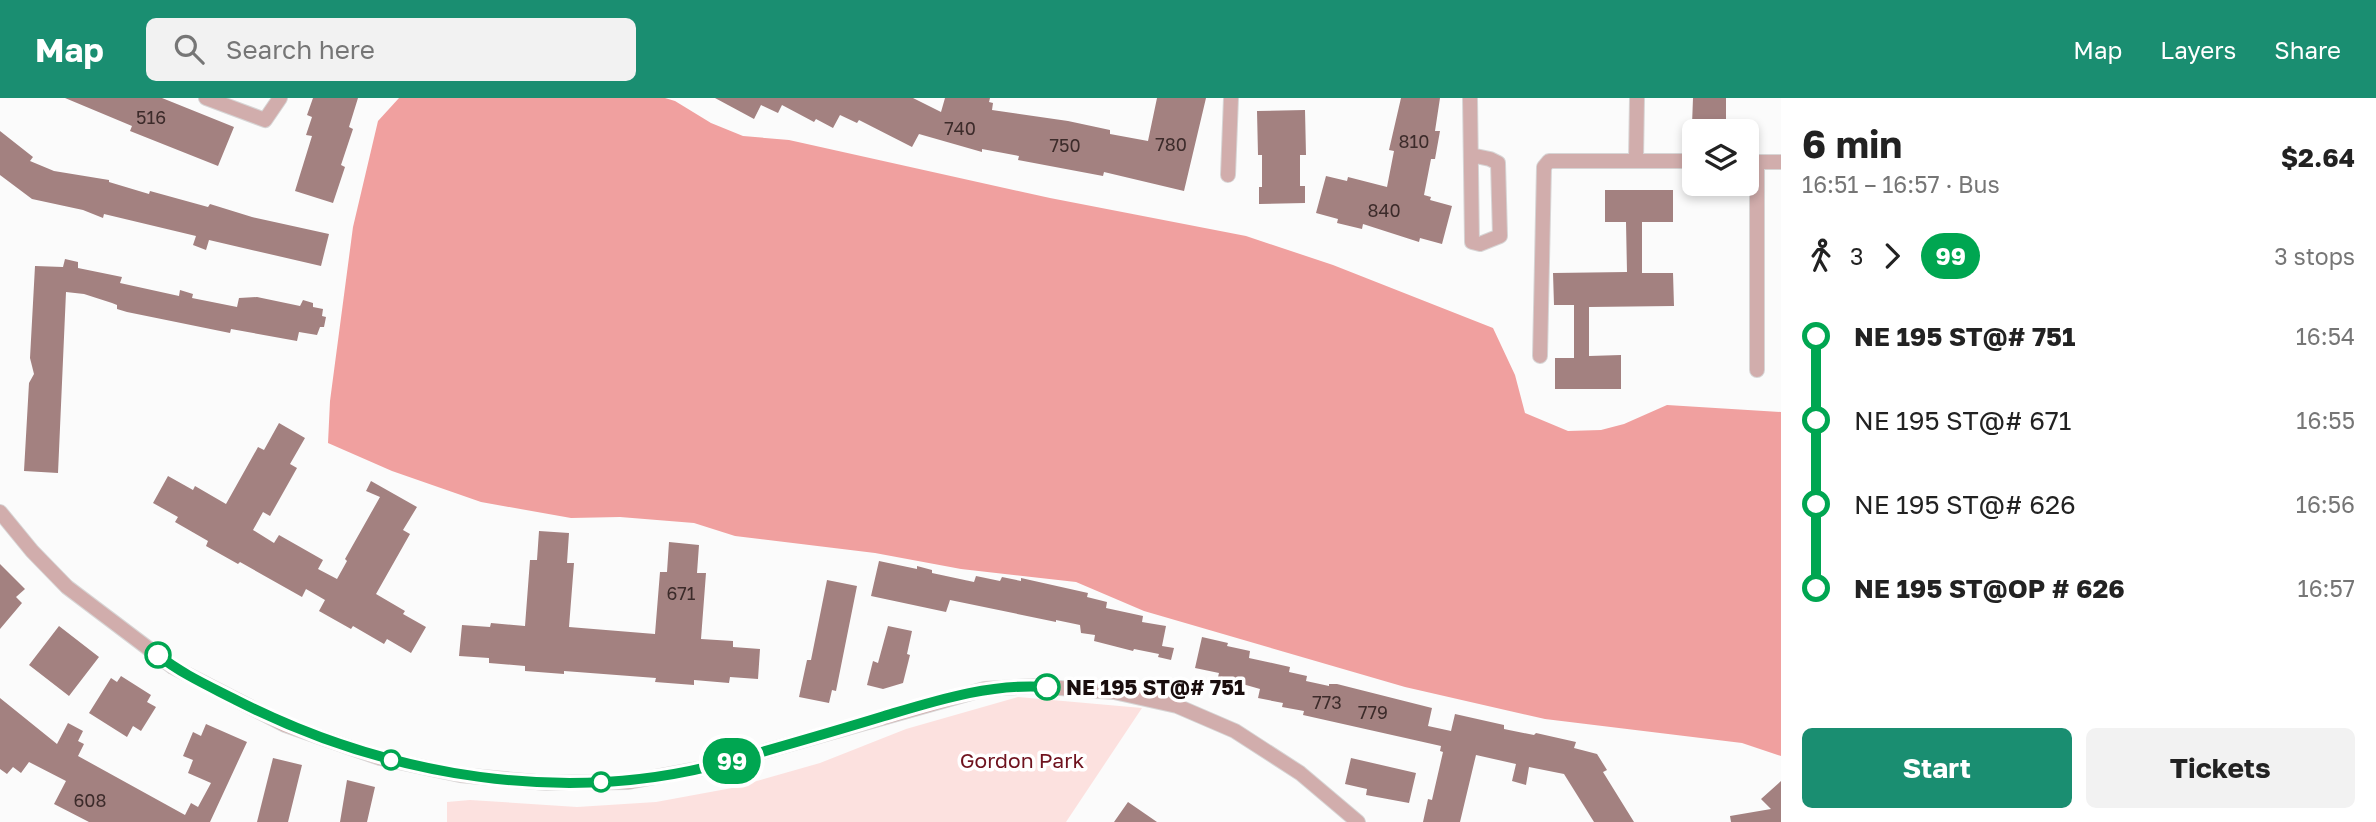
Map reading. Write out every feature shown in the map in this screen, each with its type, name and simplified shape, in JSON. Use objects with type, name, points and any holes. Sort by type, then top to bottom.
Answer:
[{"type":"street","points":[[206,98],[265,120],[280,98]]},
{"type":"street","points":[[1228,175],[1231,98]]},
{"type":"street","points":[[1470,98],[1472,242],[1480,244],[1500,236],[1498,163],[1471,155]]},
{"type":"street","points":[[1636,160],[1637,98]]},
{"type":"street","points":[[1540,356],[1544,167],[1549,161],[1682,161]]},
{"type":"street","points":[[1759,162],[1781,162]]},
{"type":"street","points":[[1753,196],[1757,370]]},
{"type":"street","points":[[0,512],[32,551],[67,587],[173,667],[285,724],[380,758],[460,775],[547,783],[628,782],[709,767],[985,689],[1033,686],[1114,692],[1177,706],[1235,731],[1300,774],[1358,822]]},
{"type":"green space","name":"Gordon Park","points":[[1018,697],[1142,708],[1066,822],[447,822],[447,802],[470,800],[577,807],[656,802],[732,788],[820,763],[906,729]]},
{"type":"shaded area","points":[[399,98],[665,98],[675,101],[711,123],[743,136],[789,140],[1050,198],[1246,236],[1333,265],[1493,328],[1515,375],[1525,413],[1568,431],[1601,430],[1624,424],[1667,405],[1781,412],[1781,756],[1742,743],[1545,719],[1405,687],[1144,611],[1076,582],[961,569],[875,553],[735,536],[694,523],[620,517],[571,518],[481,502],[392,471],[328,443],[330,401],[353,227],[378,121]]},
{"type":"building","points":[[65,98],[162,98],[234,127],[218,166],[130,131],[132,126]]},
{"type":"building","points":[[313,98],[358,98],[349,127],[353,129],[341,165],[345,167],[333,203],[295,191],[312,136],[306,135],[312,117],[307,115]]},
{"type":"building","points":[[715,98],[913,98],[941,112],[945,98],[990,98],[989,102],[993,103],[992,110],[1068,121],[1110,130],[1110,134],[1148,141],[1157,98],[1206,98],[1184,191],[1104,172],[1103,176],[1018,160],[1019,156],[982,149],[982,152],[919,134],[912,147],[859,120],[857,123],[840,115],[833,128],[816,119],[814,122],[782,105],[778,113],[761,105],[754,119]]},
{"type":"building","points":[[1401,98],[1440,98],[1435,131],[1440,131],[1424,195],[1431,197],[1430,200],[1452,206],[1442,244],[1420,238],[1419,242],[1363,224],[1362,229],[1337,223],[1338,219],[1316,213],[1326,176],[1347,181],[1348,177],[1387,187],[1394,151],[1389,150]]},
{"type":"building","points":[[1693,98],[1726,98],[1726,119],[1692,119]]},
{"type":"building","points":[[1305,110],[1306,155],[1300,155],[1300,186],[1305,186],[1305,203],[1259,204],[1262,155],[1258,155],[1257,111]]},
{"type":"building","points":[[0,131],[33,157],[30,161],[54,171],[109,180],[149,194],[150,191],[208,207],[210,204],[252,217],[329,234],[321,266],[209,240],[206,250],[193,245],[196,236],[104,214],[103,218],[83,210],[32,199],[0,175]]},
{"type":"building","points":[[1605,190],[1673,190],[1673,222],[1642,222],[1642,273],[1673,273],[1674,306],[1589,307],[1589,356],[1621,355],[1621,389],[1555,389],[1555,358],[1574,358],[1574,305],[1554,305],[1553,273],[1627,272],[1626,222],[1605,222]]},
{"type":"building","points":[[65,259],[78,262],[78,268],[122,277],[120,283],[179,296],[180,290],[193,294],[192,298],[237,307],[239,298],[257,297],[300,306],[303,300],[313,303],[313,307],[323,309],[322,316],[326,317],[324,327],[320,327],[317,335],[299,332],[297,341],[231,329],[230,333],[127,312],[117,309],[117,305],[112,303],[84,294],[66,292],[58,473],[24,471],[29,383],[34,374],[30,358],[35,266],[63,267]]},
{"type":"building","points":[[279,423],[305,438],[290,464],[297,468],[270,516],[263,512],[253,530],[274,543],[279,535],[323,560],[318,569],[337,579],[347,561],[345,559],[380,497],[366,491],[371,481],[417,507],[403,530],[410,534],[376,594],[426,627],[411,653],[387,639],[384,644],[353,626],[351,629],[319,611],[325,600],[306,589],[302,597],[206,546],[208,541],[175,522],[178,517],[153,503],[168,476],[193,490],[195,486],[226,504],[258,447],[264,450]]},
{"type":"building","points":[[539,531],[569,533],[567,563],[574,563],[569,627],[655,634],[660,572],[667,572],[669,542],[699,545],[697,573],[706,573],[701,639],[733,641],[733,647],[760,649],[758,679],[730,677],[729,683],[694,680],[694,685],[655,682],[656,678],[525,671],[525,666],[489,663],[489,658],[459,656],[462,625],[490,627],[491,623],[525,626],[530,560],[537,560]]},
{"type":"building","points":[[879,561],[917,569],[917,566],[932,570],[932,573],[974,582],[976,576],[1000,581],[1002,577],[1021,581],[1021,578],[1088,593],[1087,597],[1107,602],[1106,608],[1143,616],[1142,622],[1166,626],[1162,646],[1174,648],[1171,660],[1158,657],[1159,654],[1134,649],[1133,651],[1094,641],[1095,635],[1081,633],[1080,625],[950,600],[946,612],[871,596]]},
{"type":"building","points":[[0,564],[25,589],[16,597],[22,603],[0,629]]},
{"type":"building","points":[[827,580],[857,586],[836,691],[832,690],[829,703],[799,697],[807,660],[811,660]]},
{"type":"building","points":[[59,626],[99,657],[69,696],[29,665]]},
{"type":"building","points":[[888,626],[912,631],[907,654],[910,655],[903,683],[883,689],[867,685],[873,661],[878,663]]},
{"type":"building","points":[[1202,637],[1250,651],[1249,658],[1290,667],[1289,672],[1307,676],[1306,681],[1329,686],[1337,684],[1432,708],[1428,726],[1451,731],[1455,714],[1504,725],[1504,729],[1576,742],[1574,748],[1597,754],[1607,770],[1603,772],[1634,822],[1594,822],[1564,774],[1529,767],[1526,785],[1512,781],[1516,764],[1476,755],[1460,822],[1423,822],[1428,799],[1432,800],[1443,752],[1440,751],[1441,746],[1303,715],[1304,711],[1282,707],[1283,703],[1258,698],[1260,689],[1218,677],[1219,673],[1195,668]]},
{"type":"building","points":[[121,676],[151,695],[147,702],[156,707],[141,731],[133,726],[127,737],[89,713],[111,678],[117,682]]},
{"type":"building","points":[[0,698],[57,744],[68,723],[83,731],[78,741],[84,744],[78,756],[185,815],[191,803],[198,807],[211,783],[188,773],[193,760],[183,756],[193,732],[201,736],[206,724],[247,742],[210,822],[89,822],[54,804],[66,781],[29,762],[21,773],[13,767],[7,774],[0,769]]},
{"type":"building","points":[[273,758],[302,765],[288,822],[257,822]]},
{"type":"building","points":[[1351,758],[1416,773],[1409,803],[1366,795],[1367,789],[1345,784]]},
{"type":"building","points":[[347,780],[375,787],[367,822],[340,822]]},
{"type":"building","points":[[1781,781],[1781,822],[1731,822],[1730,816],[1771,809],[1761,799]]},
{"type":"building","points":[[1128,802],[1157,822],[1114,822]]},
{"type":"bus line","name":"99","points":[[158,655],[173,667],[285,724],[380,758],[460,775],[547,783],[628,782],[709,767],[985,689],[1047,687]]},
{"type":"place","name":"NE 195 ST@# 751","points":[[1047,687]]}]
